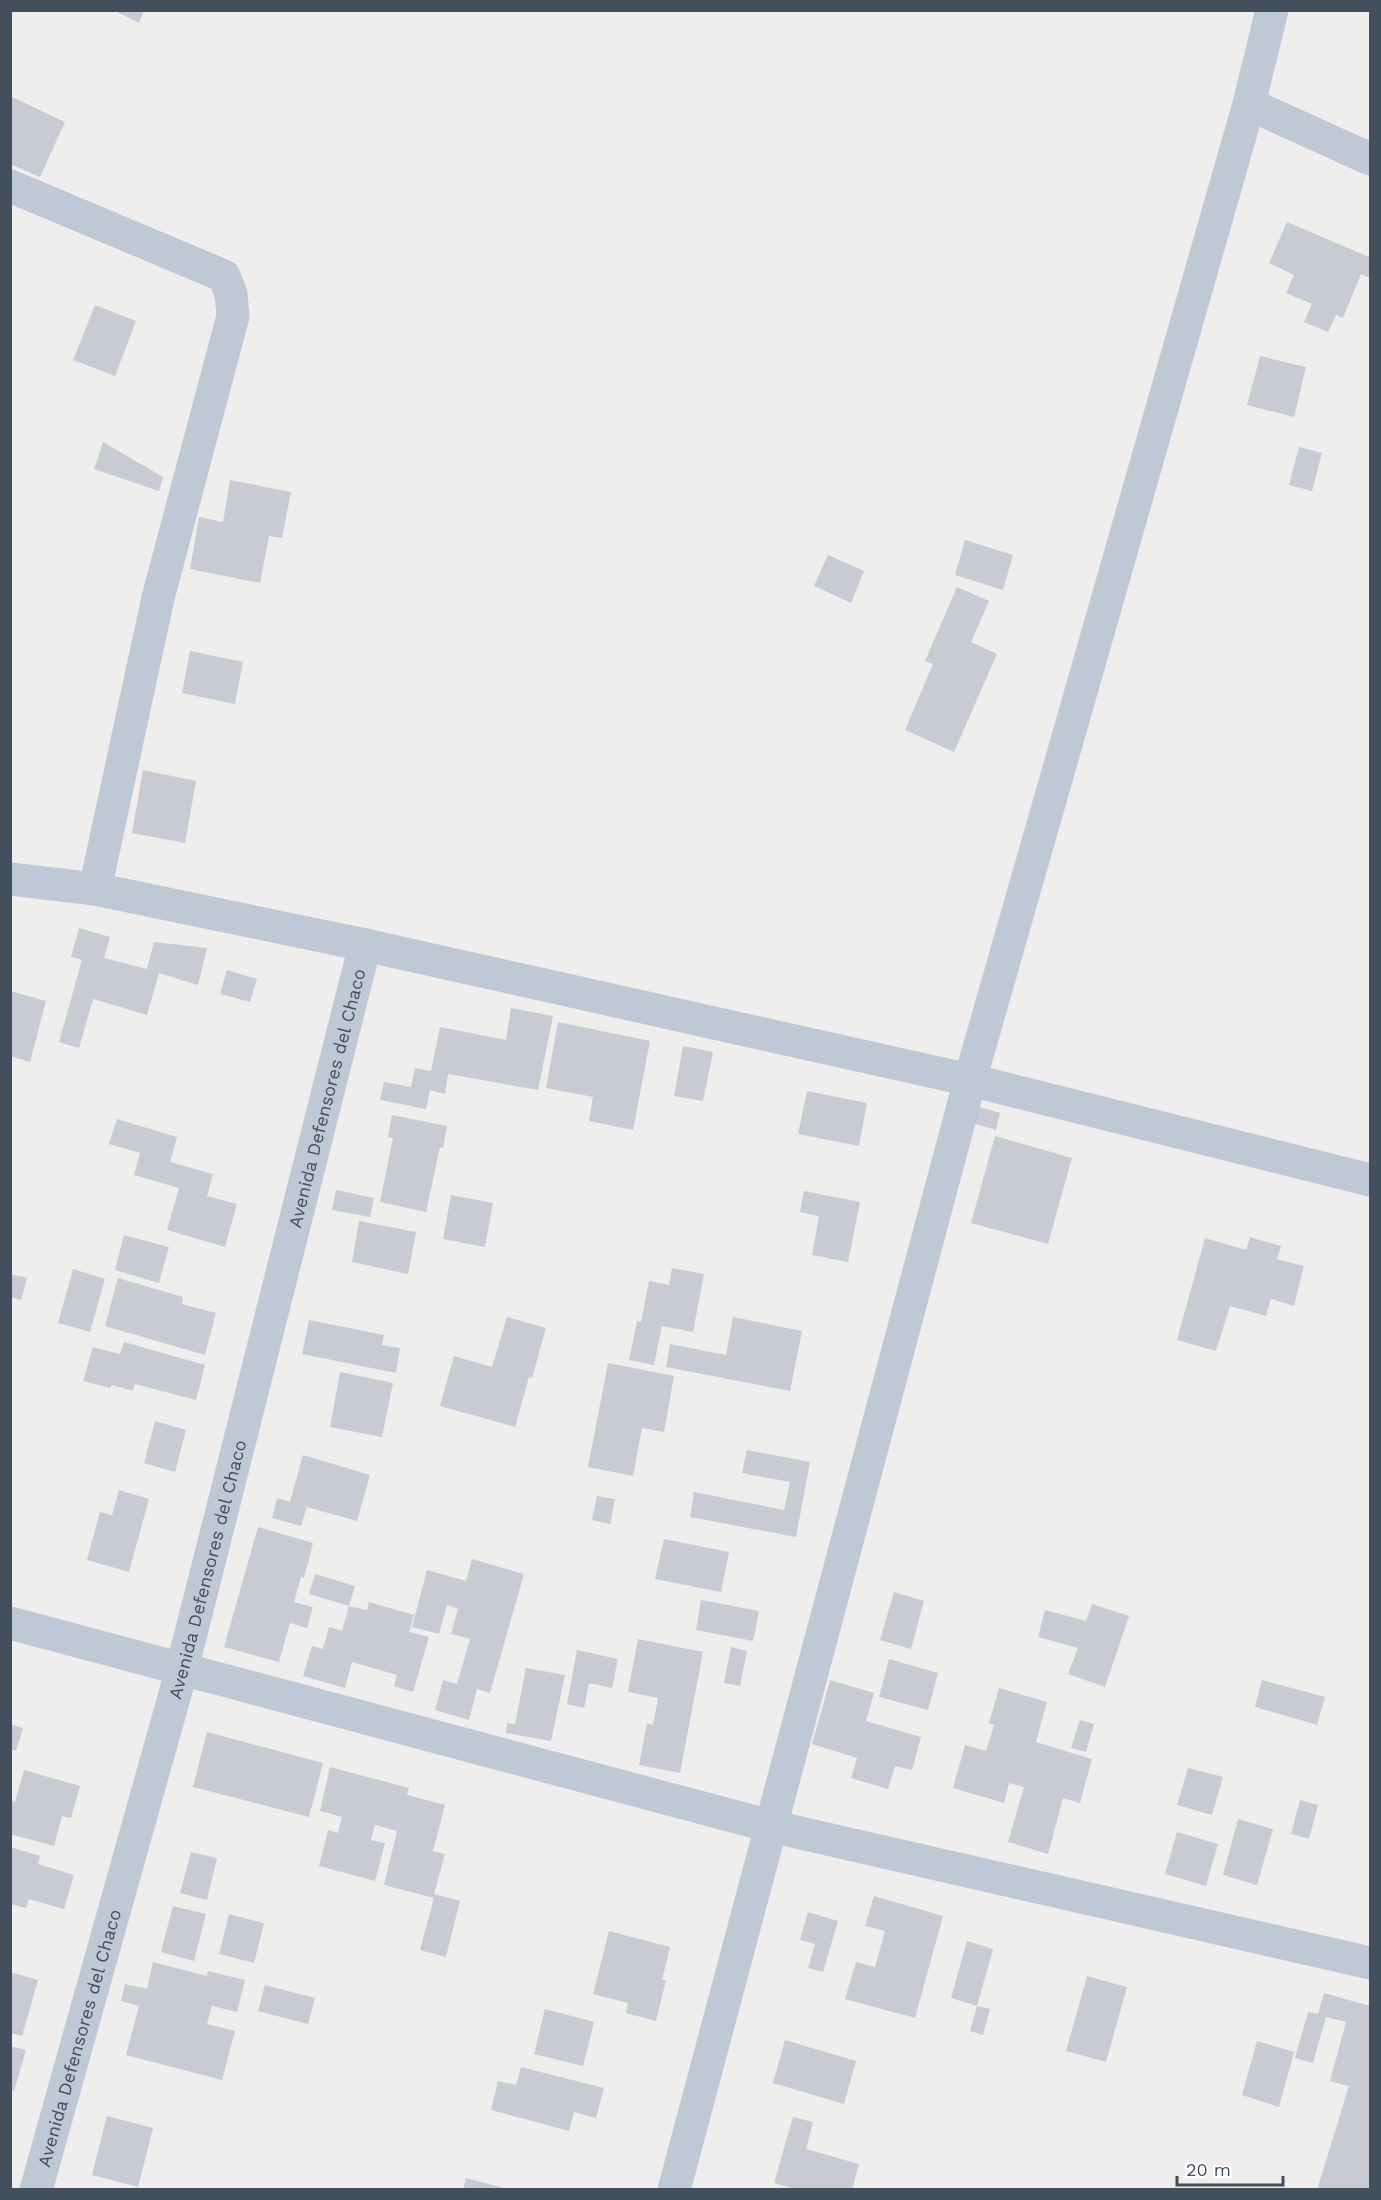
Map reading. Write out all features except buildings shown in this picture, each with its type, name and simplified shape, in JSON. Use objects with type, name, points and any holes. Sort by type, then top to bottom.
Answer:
[{"type":"street","points":[[674,2190],[970,1080],[1249,104],[1272,10]]},
{"type":"street","points":[[1249,104],[1371,159]]},
{"type":"street","points":[[10,186],[224,276],[231,294],[233,316],[158,598],[94,889]]},
{"type":"street","points":[[10,879],[94,889],[365,945],[970,1080],[1371,1180]]},
{"type":"street","name":"Avenida Defensores del Chaco","points":[[36,2190],[182,1669],[365,945]]},
{"type":"street","points":[[10,1623],[770,1826],[1371,1963]]}]
